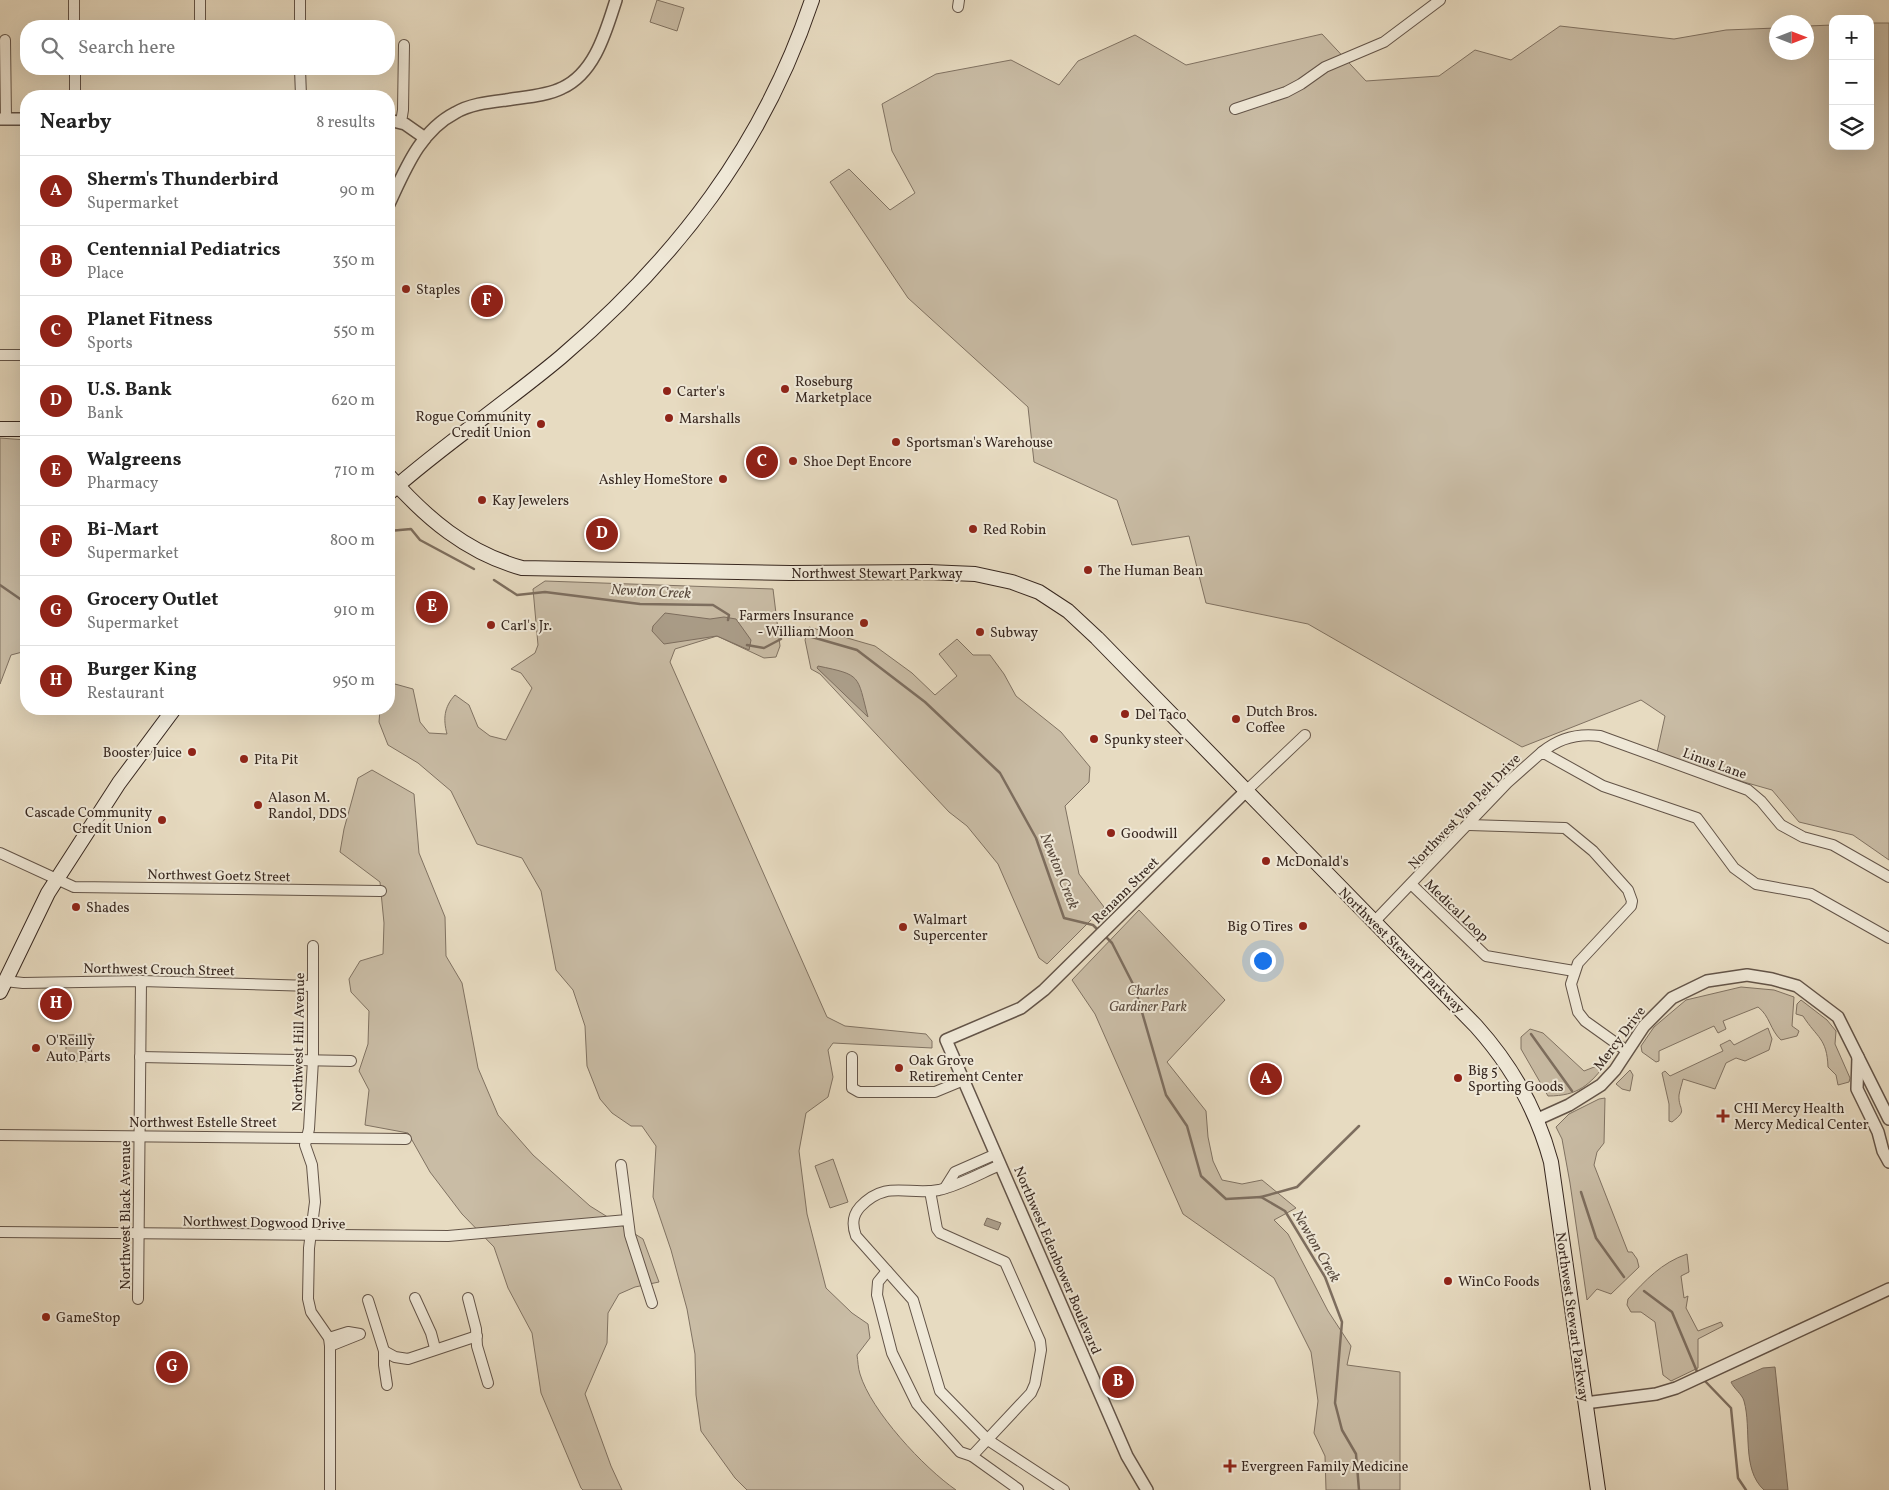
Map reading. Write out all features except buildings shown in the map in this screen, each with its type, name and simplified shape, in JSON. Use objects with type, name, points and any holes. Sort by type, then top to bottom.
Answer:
[{"type":"main road","points":[[395,482],[559,358],[627,298],[658,266],[704,207],[747,143],[780,81],[812,0]]},
{"type":"main road","points":[[0,429],[20,429]]},
{"type":"main road","name":"Northwest Stewart Parkway","points":[[395,488],[460,542],[489,558],[522,568],[790,573],[954,572],[976,574],[1026,586],[1055,601],[1088,629],[1375,921],[1491,1042],[1516,1078],[1538,1119],[1551,1162],[1598,1490]]},
{"type":"main road","points":[[2,986],[48,893],[119,783],[170,715]]},
{"type":"street","points":[[74,0],[74,20]]},
{"type":"street","points":[[200,0],[200,20]]},
{"type":"street","points":[[300,0],[300,20]]},
{"type":"street","points":[[395,191],[412,155],[424,138],[455,112],[482,104],[563,88],[583,73],[596,55],[616,0]]},
{"type":"street","points":[[1235,109],[1274,97],[1301,84],[1325,67],[1370,49],[1401,30],[1440,0]]},
{"type":"street","points":[[5,40],[3,119],[20,119]]},
{"type":"street","points":[[401,122],[403,110],[404,45]]},
{"type":"street","points":[[75,75],[75,90]]},
{"type":"street","points":[[300,75],[301,90]]},
{"type":"street","points":[[395,121],[401,122],[424,138]]},
{"type":"street","points":[[0,355],[20,355]]},
{"type":"street","name":"Renann Street","points":[[946,1040],[1021,1008],[1044,990],[1118,920],[1246,791],[1305,735]]},
{"type":"street","name":"Linus Lane","points":[[1542,752],[1553,743],[1568,738],[1586,735],[1600,736],[1728,782],[1753,793],[1781,825],[1803,837],[1833,845],[1889,877]]},
{"type":"street","points":[[1542,752],[1596,784],[1697,818],[1734,868],[1756,884],[1811,894],[1889,938]]},
{"type":"street","name":"Northwest Van Pelt Drive","points":[[1375,921],[1470,825],[1507,783],[1542,752]]},
{"type":"street","points":[[1470,825],[1565,828],[1593,851],[1628,890],[1632,901],[1631,906],[1583,956],[1574,970],[1571,984],[1578,1012],[1594,1030],[1627,1051]]},
{"type":"street","name":"Northwest Goetz Street","points":[[0,853],[74,887],[381,891]]},
{"type":"street","name":"Medical Loop","points":[[1411,884],[1486,956],[1574,970]]},
{"type":"street","name":"Northwest Hill Avenue","points":[[313,946],[313,1060],[309,1129],[305,1145],[312,1165],[315,1189],[310,1237],[308,1298],[311,1312],[330,1342]]},
{"type":"street","name":"Mercy Drive","points":[[1538,1119],[1569,1105],[1601,1085],[1615,1070],[1653,1015],[1683,992],[1707,981],[1747,975],[1772,978],[1797,986],[1832,1010],[1844,1024],[1889,1119]]},
{"type":"street","name":"Northwest Crouch Street","points":[[2,986],[23,983],[141,981],[312,986]]},
{"type":"street","name":"Northwest Black Avenue","points":[[138,1299],[141,981]]},
{"type":"street","name":"Northwest Edenbower Boulevard","points":[[946,1040],[1127,1456],[1146,1490]]},
{"type":"street","points":[[1858,1052],[1857,1089],[1878,1132],[1883,1151],[1889,1162]]},
{"type":"street","points":[[140,1057],[351,1061]]},
{"type":"street","points":[[852,1057],[852,1088],[859,1092],[935,1092],[964,1080]]},
{"type":"street","name":"Northwest Estelle Street","points":[[0,1135],[406,1139]]},
{"type":"street","points":[[998,1159],[955,1172],[945,1188],[930,1191],[886,1190],[864,1204],[852,1223],[856,1236],[915,1305],[940,1391],[988,1440],[1064,1490]]},
{"type":"street","points":[[621,1164],[627,1220],[652,1303]]},
{"type":"street","points":[[930,1191],[940,1233],[1006,1262],[1040,1342],[1041,1350],[1034,1390],[972,1456]]},
{"type":"street","name":"Northwest Dogwood Drive","points":[[0,1232],[310,1237],[448,1236],[627,1220]]},
{"type":"street","points":[[887,1271],[878,1282],[877,1295],[892,1353],[917,1404],[960,1452],[972,1456],[1018,1489]]},
{"type":"street","points":[[1585,1403],[1656,1394],[1676,1388],[1889,1289]]},
{"type":"street","points":[[415,1298],[431,1333],[435,1348]]},
{"type":"street","points":[[468,1298],[477,1336],[477,1346],[488,1383]]},
{"type":"street","points":[[368,1300],[384,1351],[387,1385]]},
{"type":"street","points":[[330,1490],[330,1342],[369,1331],[379,1334]]},
{"type":"street","points":[[384,1351],[395,1357],[408,1359],[435,1348],[477,1336]]},
{"type":"green space","points":[[657,0],[684,8],[677,31],[650,22]]},
{"type":"green space","points":[[1874,23],[1889,23],[1889,860],[1853,835],[1799,822],[1772,790],[1656,757],[1665,716],[1641,700],[1522,747],[1308,624],[1206,603],[1189,536],[1132,545],[1117,500],[1034,462],[1028,407],[908,298],[830,182],[849,169],[890,210],[915,193],[892,151],[882,104],[936,74],[1011,60],[1059,85],[1078,61],[1135,35],[1186,65],[1322,34],[1366,81],[1439,76],[1475,50],[1511,60],[1560,26],[1674,39],[1726,30],[1769,28],[1769,60],[1814,60],[1814,26],[1829,25],[1829,150],[1874,150]]},
{"type":"green space","points":[[0,438],[20,440],[20,653],[11,655],[0,684]]},
{"type":"green space","points":[[545,581],[773,589],[780,646],[776,657],[764,658],[717,636],[675,649],[670,662],[827,1017],[845,1026],[926,1034],[932,1041],[932,1048],[833,1043],[828,1050],[833,1077],[828,1097],[806,1113],[799,1151],[807,1214],[826,1288],[852,1313],[868,1324],[870,1338],[857,1355],[859,1372],[866,1389],[875,1405],[900,1438],[929,1468],[956,1490],[747,1490],[735,1478],[701,1431],[696,1395],[695,1354],[687,1309],[671,1250],[653,1197],[656,1146],[642,1126],[631,1126],[612,1113],[600,1099],[587,1066],[585,1026],[573,990],[556,970],[541,891],[522,858],[477,844],[451,791],[418,763],[388,745],[379,722],[380,715],[395,715],[395,684],[413,689],[420,722],[429,733],[447,734],[445,713],[455,695],[469,705],[478,727],[490,736],[506,740],[532,688],[521,673],[511,669],[535,653],[538,645],[533,589]]},
{"type":"green space","points":[[809,627],[875,646],[912,673],[935,695],[957,676],[939,654],[957,639],[973,655],[990,655],[1004,674],[1016,696],[1061,732],[1090,767],[1089,782],[1065,806],[1079,874],[1104,907],[1047,964],[1039,958],[998,864],[967,826],[949,812],[820,674],[811,669],[805,640]]},
{"type":"green space","points":[[372,770],[414,794],[419,853],[445,917],[446,956],[462,983],[478,1068],[498,1115],[533,1155],[590,1206],[643,1239],[659,1282],[635,1287],[619,1294],[608,1313],[607,1343],[585,1394],[611,1466],[622,1490],[583,1490],[581,1488],[541,1393],[532,1333],[508,1288],[494,1247],[462,1214],[430,1172],[408,1133],[365,1125],[369,1090],[359,1071],[368,1044],[369,1011],[351,992],[349,979],[360,961],[383,954],[384,923],[380,882],[340,852],[344,829],[358,778]]},
{"type":"green space","name":"Charles Gardiner Park","points":[[1139,910],[1225,1000],[1167,1062],[1206,1111],[1208,1137],[1213,1161],[1222,1180],[1242,1184],[1262,1180],[1296,1208],[1274,1220],[1288,1234],[1328,1311],[1351,1346],[1347,1365],[1400,1372],[1400,1490],[1326,1490],[1325,1456],[1314,1433],[1318,1401],[1311,1352],[1274,1278],[1183,1214],[1095,1014],[1072,980]]},
{"type":"green space","points":[[1741,987],[1774,990],[1794,997],[1792,1026],[1799,1031],[1797,1036],[1781,1040],[1758,1007],[1723,1021],[1726,1029],[1718,1033],[1714,1026],[1659,1051],[1659,1061],[1656,1062],[1642,1052],[1641,1046],[1654,1027],[1686,1000]]},
{"type":"green space","points":[[1801,1000],[1827,1020],[1836,1031],[1835,1044],[1850,1078],[1849,1082],[1838,1085],[1836,1075],[1828,1067],[1826,1050],[1823,1044],[1803,1016],[1796,1014],[1797,1004]]},
{"type":"green space","points":[[1768,1028],[1772,1039],[1769,1050],[1745,1061],[1736,1058],[1726,1063],[1715,1089],[1683,1079],[1679,1095],[1682,1110],[1677,1118],[1672,1122],[1669,1121],[1669,1104],[1662,1073],[1665,1071],[1670,1076],[1723,1051],[1720,1045],[1730,1040],[1734,1045]]},
{"type":"green space","points":[[1530,1029],[1543,1033],[1584,1071],[1607,1062],[1595,1077],[1582,1088],[1567,1094],[1548,1096],[1521,1049],[1521,1037]]},
{"type":"green space","points":[[91,1034],[92,1062],[70,1061],[70,1057],[66,1056],[66,1035]]},
{"type":"green space","points":[[1630,1070],[1633,1075],[1630,1091],[1622,1089],[1616,1084]]},
{"type":"green space","points":[[1605,1098],[1604,1143],[1597,1152],[1594,1165],[1628,1252],[1632,1252],[1637,1259],[1639,1267],[1611,1294],[1597,1289],[1587,1300],[1570,1183],[1562,1139],[1556,1127],[1569,1114],[1599,1099]]},
{"type":"green space","points":[[833,1159],[848,1202],[830,1208],[815,1166]]},
{"type":"green space","points":[[1687,1254],[1689,1272],[1681,1276],[1684,1298],[1688,1296],[1686,1308],[1698,1331],[1721,1322],[1723,1326],[1698,1339],[1698,1368],[1671,1381],[1663,1375],[1655,1322],[1641,1312],[1631,1312],[1627,1305],[1628,1299],[1654,1273],[1669,1262]]},
{"type":"shaded area","points":[[665,613],[710,619],[724,617],[736,619],[751,640],[749,650],[717,636],[664,644],[652,631],[653,626]]},
{"type":"shaded area","points":[[818,666],[843,672],[855,679],[862,693],[868,717],[817,668]]},
{"type":"shaded area","points":[[987,1218],[1001,1223],[998,1230],[984,1225]]},
{"type":"shaded area","points":[[1775,1367],[1788,1490],[1764,1490],[1757,1481],[1752,1471],[1748,1448],[1744,1401],[1731,1382],[1763,1368]]},
{"type":"waterway","name":"Newton Creek","points":[[395,530],[411,529],[420,540],[474,569]]},
{"type":"waterway","name":"Newton Creek","points":[[494,580],[517,595],[545,592],[640,604],[713,605],[729,615],[728,620]]},
{"type":"waterway","name":"Newton Creek","points":[[0,585],[20,599]]},
{"type":"waterway","name":"Newton Creek","points":[[805,635],[857,650],[925,702],[1000,773],[1036,838],[1064,918],[1093,925],[1099,931]]},
{"type":"waterway","name":"Newton Creek","points":[[747,645],[764,648],[781,639]]},
{"type":"waterway","name":"Newton Creek","points":[[1105,936],[1112,943],[1135,988],[1166,1095],[1187,1126],[1201,1176],[1226,1199],[1261,1197],[1285,1211],[1325,1277],[1342,1322],[1335,1403],[1342,1430],[1356,1454],[1359,1490]]},
{"type":"waterway","points":[[1531,1034],[1572,1091]]},
{"type":"waterway","points":[[1261,1197],[1297,1187],[1359,1126]]},
{"type":"waterway","points":[[1581,1192],[1596,1238],[1624,1277]]},
{"type":"waterway","points":[[1644,1291],[1672,1312],[1698,1374]]},
{"type":"waterway","points":[[1704,1380],[1731,1408],[1738,1478],[1746,1490]]},
{"type":"place","name":"Staples","points":[[406,289]]},
{"type":"place","name":"Bi-Mart","points":[[487,301]]},
{"type":"place","name":"Roseburg Marketplace","points":[[785,389]]},
{"type":"place","name":"Carter's","points":[[667,391]]},
{"type":"place","name":"Marshalls","points":[[669,418]]},
{"type":"place","name":"Rogue Community Credit Union","points":[[541,424]]},
{"type":"place","name":"Sportsman's Warehouse","points":[[896,442]]},
{"type":"place","name":"Shoe Dept Encore","points":[[793,461]]},
{"type":"place","name":"Planet Fitness","points":[[762,462]]},
{"type":"place","name":"Ashley HomeStore","points":[[723,479]]},
{"type":"place","name":"Kay Jewelers","points":[[482,500]]},
{"type":"place","name":"Red Robin","points":[[973,529]]},
{"type":"place","name":"U.S. Bank","points":[[602,534]]},
{"type":"place","name":"The Human Bean","points":[[1088,570]]},
{"type":"place","name":"Walgreens","points":[[432,607]]},
{"type":"place","name":"Farmers Insurance - William Moon","points":[[864,623]]},
{"type":"place","name":"Carl's Jr.","points":[[491,625]]},
{"type":"place","name":"Subway","points":[[980,632]]},
{"type":"place","name":"Del Taco","points":[[1125,714]]},
{"type":"place","name":"Dutch Bros. Coffee","points":[[1236,719]]},
{"type":"place","name":"Spunky steer","points":[[1094,739]]},
{"type":"place","name":"Booster Juice","points":[[192,752]]},
{"type":"place","name":"Pita Pit","points":[[244,759]]},
{"type":"place","name":"Alason M. Randol, DDS","points":[[258,805]]},
{"type":"place","name":"Cascade Community Credit Union","points":[[162,820]]},
{"type":"place","name":"Goodwill","points":[[1111,833]]},
{"type":"place","name":"McDonald's","points":[[1266,861]]},
{"type":"place","name":"Shades","points":[[76,907]]},
{"type":"place","name":"Big O Tires","points":[[1303,926]]},
{"type":"place","name":"Walmart Supercenter","points":[[903,927]]},
{"type":"place","name":"Burger King","points":[[56,1004]]},
{"type":"place","name":"O'Reilly Auto Parts","points":[[36,1048]]},
{"type":"place","name":"Oak Grove Retirement Center","points":[[899,1068]]},
{"type":"place","name":"Big 5 Sporting Goods","points":[[1458,1078]]},
{"type":"place","name":"Sherm's Thunderbird","points":[[1266,1079]]},
{"type":"place","name":"CHI Mercy Health Mercy Medical Center","points":[[1723,1116]]},
{"type":"place","name":"WinCo Foods","points":[[1448,1281]]},
{"type":"place","name":"GameStop","points":[[46,1317]]},
{"type":"place","name":"Grocery Outlet","points":[[172,1367]]},
{"type":"place","name":"Centennial Pediatrics","points":[[1118,1382]]},
{"type":"place","name":"Evergreen Family Medicine","points":[[1230,1466]]}]
